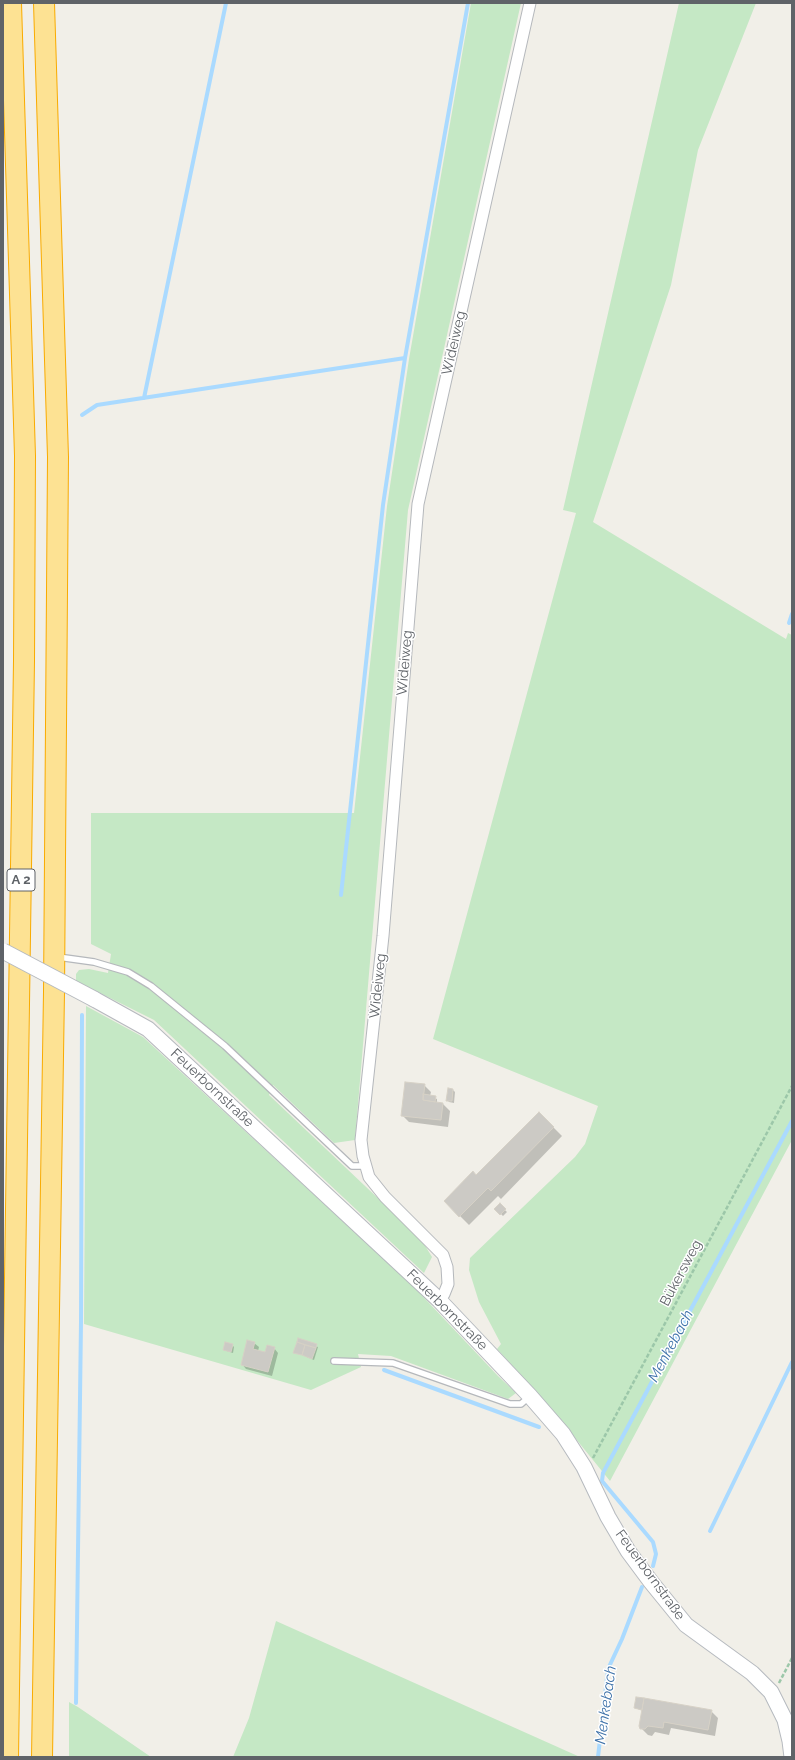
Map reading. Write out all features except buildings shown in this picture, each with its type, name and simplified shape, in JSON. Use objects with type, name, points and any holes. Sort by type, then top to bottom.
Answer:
[{"type":"highway","name":"A 2","points":[[8,1757],[24,661],[25,456],[11,3]]},
{"type":"highway","name":"A 2","points":[[42,1757],[54,957],[58,457],[44,3]]},
{"type":"street","name":"Wideiweg","points":[[439,1300],[444,1294],[448,1284],[447,1266],[443,1255],[385,1197],[369,1177],[365,1166],[361,1140],[383,936],[418,504],[530,3]]},
{"type":"street","name":"Feuerbornstraße","points":[[3,951],[148,1029],[439,1300],[530,1396],[563,1434],[584,1467],[608,1517],[628,1551],[686,1625],[752,1673],[771,1692],[785,1720],[792,1757]]},
{"type":"lane","points":[[54,957],[94,962],[128,972],[151,986],[225,1046],[352,1166],[365,1166]]},
{"type":"lane","points":[[334,1361],[393,1363],[510,1404],[521,1404],[530,1396]]},
{"type":"path","name":"Bükersweg","points":[[584,1467],[592,1460],[792,1086]]},
{"type":"path","points":[[771,1692],[778,1686],[792,1658]]},
{"type":"green space","points":[[471,3],[521,3],[408,510],[355,1140],[334,1143],[273,1085],[269,1095],[421,1239],[432,1257],[424,1273],[154,1020],[76,981],[76,974],[79,970],[89,969],[108,973],[111,954],[91,944],[91,813],[354,813],[387,506],[409,359]]},
{"type":"green space","points":[[679,3],[756,3],[698,150],[671,285],[593,522],[786,639],[788,633],[792,635],[792,1140],[610,1481],[550,1407],[497,1349],[501,1344],[479,1302],[469,1270],[470,1258],[575,1157],[585,1144],[598,1106],[433,1039],[576,513],[563,510]]},
{"type":"green space","points":[[86,1006],[143,1037],[413,1286],[516,1393],[508,1399],[391,1356],[358,1354],[361,1367],[311,1390],[84,1324]]},
{"type":"green space","points":[[276,1621],[580,1757],[233,1757],[249,1718]]},
{"type":"green space","points":[[69,1702],[78,1707],[151,1757],[69,1757]]},
{"type":"waterway","points":[[144,398],[226,3]]},
{"type":"waterway","points":[[341,895],[383,505],[405,358],[468,3]]},
{"type":"waterway","points":[[82,415],[97,405],[405,358]]},
{"type":"waterway","points":[[789,623],[792,614]]},
{"type":"waterway","points":[[76,1703],[81,1322],[82,1015]]},
{"type":"waterway","name":"Menkebach","points":[[653,1566],[656,1554],[653,1542],[602,1481],[603,1473],[792,1121]]},
{"type":"waterway","points":[[710,1531],[792,1362]]},
{"type":"waterway","points":[[384,1370],[539,1427]]},
{"type":"waterway","name":"Menkebach","points":[[598,1757],[608,1669],[622,1639],[642,1587]]}]
